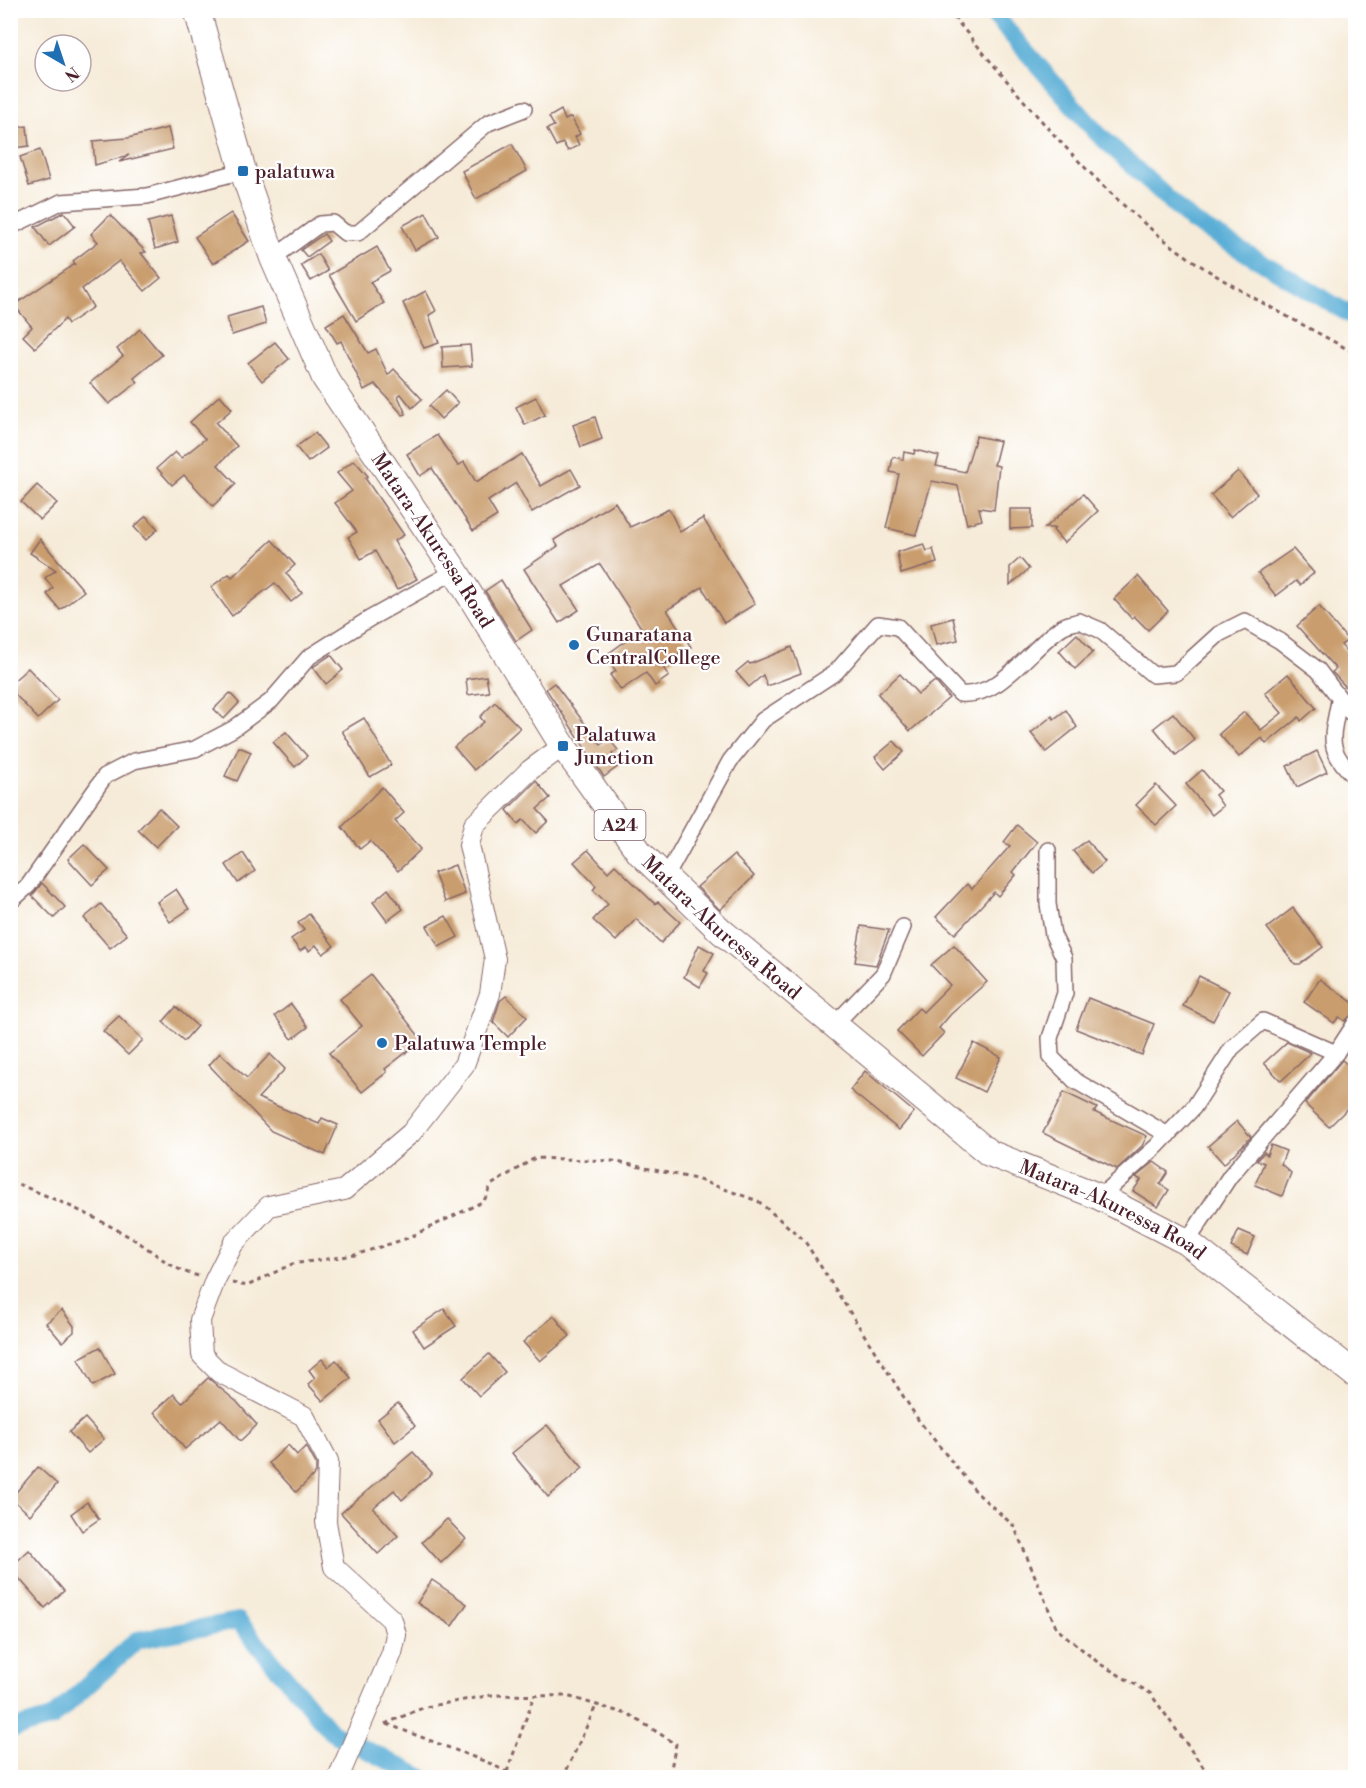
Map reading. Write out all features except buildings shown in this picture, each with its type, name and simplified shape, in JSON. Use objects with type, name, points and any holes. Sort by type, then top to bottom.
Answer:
[{"type":"highway","name":"Matara-Akuressa Road","points":[[197,10],[243,171],[273,258],[325,378],[455,571],[563,746],[640,853],[721,931],[989,1153],[1100,1197],[1186,1242],[1356,1375]]},
{"type":"street","points":[[273,258],[320,224],[333,223],[345,233],[358,233],[488,123],[525,109]]},
{"type":"street","points":[[10,226],[61,202],[147,196],[243,171]]},
{"type":"street","points":[[10,902],[28,886],[105,776],[134,761],[195,749],[233,729],[271,701],[309,657],[369,618],[455,571]]},
{"type":"street","points":[[666,877],[730,761],[763,720],[836,672],[878,624],[898,627],[960,694],[977,696],[1024,663],[1062,627],[1079,621],[1100,630],[1153,675],[1176,673],[1219,634],[1245,621],[1280,641],[1318,670],[1350,712],[1356,708]]},
{"type":"street","points":[[1340,701],[1332,736],[1334,755],[1354,774]]},
{"type":"street","points":[[338,1778],[392,1653],[396,1635],[392,1620],[334,1567],[326,1522],[328,1461],[304,1416],[219,1372],[202,1354],[200,1320],[215,1280],[234,1244],[269,1206],[344,1190],[411,1133],[464,1065],[490,994],[495,960],[469,844],[474,825],[530,771],[563,746]]},
{"type":"street","points":[[1048,850],[1048,904],[1053,935],[1064,958],[1065,993],[1050,1038],[1051,1057],[1074,1080],[1168,1135]]},
{"type":"street","points":[[834,1025],[884,974],[903,927]]},
{"type":"street","points":[[1100,1197],[1168,1135],[1194,1107],[1232,1048],[1263,1022],[1336,1053]]},
{"type":"street","points":[[1186,1242],[1230,1176],[1336,1053],[1356,1022]]},
{"type":"path","points":[[948,10],[1024,102],[1117,197],[1178,250],[1237,287],[1356,354]]},
{"type":"path","points":[[10,1181],[85,1213],[131,1238],[180,1272],[247,1286],[292,1264],[355,1255],[408,1238],[484,1201],[491,1185],[535,1158],[613,1161],[696,1179],[758,1201],[804,1240],[919,1421],[978,1494],[1014,1526],[1057,1629],[1100,1664],[1150,1693],[1211,1778]]},
{"type":"path","points":[[386,1724],[425,1707],[492,1695],[567,1696],[630,1715],[676,1744],[669,1778]]},
{"type":"path","points":[[507,1772],[534,1696]]},
{"type":"path","points":[[563,1778],[597,1705]]},
{"type":"path","points":[[364,1720],[386,1724],[519,1778]]},
{"type":"waterway","points":[[990,10],[1097,133],[1192,221],[1356,318]]},
{"type":"waterway","points":[[10,1730],[52,1718],[137,1640],[238,1621],[331,1732],[423,1778]]},
{"type":"place","name":"palatuwa","points":[[243,171]]},
{"type":"place","name":"Gunaratana CentralCollege","points":[[574,645]]},
{"type":"place","name":"Palatuwa Junction","points":[[563,746]]},
{"type":"place","name":"Palatuwa Temple","points":[[382,1043]]}]
